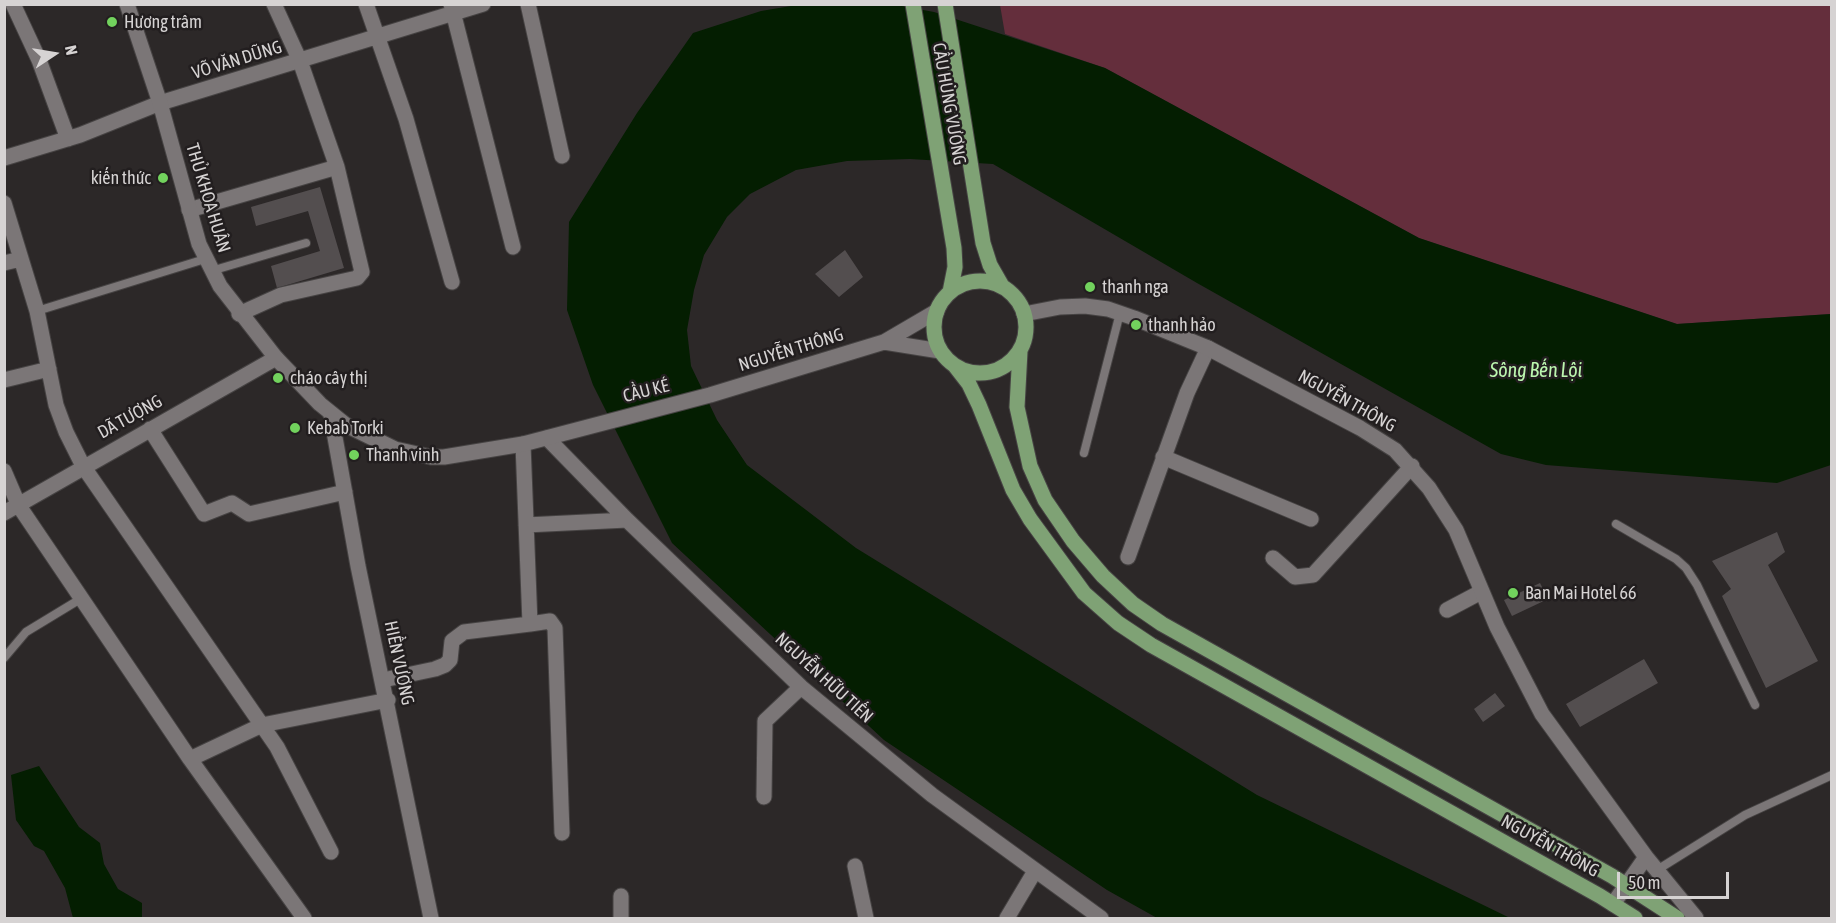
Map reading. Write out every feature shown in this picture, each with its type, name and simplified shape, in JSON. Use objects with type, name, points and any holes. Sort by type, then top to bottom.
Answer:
[{"type":"main road","name":"CẦU HÙNG VƯƠNG","points":[[913,4],[955,267],[950,292]]},
{"type":"main road","name":"CẦU HÙNG VƯƠNG","points":[[945,4],[983,243],[990,265],[1002,286]]},
{"type":"main road","points":[[975,281],[1002,286],[1011,293],[1024,314],[1025,339],[1020,351],[1002,368],[990,373],[972,373],[955,366],[940,351],[934,332],[937,311],[950,292],[975,281]]},
{"type":"main road","name":"NGUYỄN THÔNG","points":[[1020,351],[1017,407],[1030,466],[1045,500],[1073,541],[1103,576],[1133,604],[1162,624],[1628,885],[1677,918]]},
{"type":"main road","name":"NGUYỄN THÔNG","points":[[955,366],[969,384],[980,405],[1013,490],[1030,519],[1084,592],[1118,623],[1151,645],[1614,904],[1635,918]]},
{"type":"street","points":[[13,4],[39,60],[68,139]]},
{"type":"street","name":"THỦ KHOA HUÂN","points":[[127,4],[160,103],[189,210],[208,265],[239,314],[276,358],[332,415],[381,443],[408,453],[431,457],[461,456],[523,444],[592,425]]},
{"type":"street","points":[[239,314],[281,296],[357,278],[361,274],[337,167],[300,61],[274,4]]},
{"type":"street","points":[[366,4],[406,118],[452,282]]},
{"type":"street","name":"VÕ VĂN DŨNG","points":[[4,158],[68,139],[160,103],[300,61],[452,8],[483,4]]},
{"type":"street","points":[[528,4],[562,156]]},
{"type":"street","points":[[452,8],[513,247]]},
{"type":"street","points":[[189,210],[337,167]]},
{"type":"street","points":[[4,203],[37,311],[56,405],[83,466],[286,762],[331,852]]},
{"type":"street","points":[[4,263],[21,259]]},
{"type":"street","name":"NGUYỄN THÔNG","points":[[1024,314],[1060,307],[1085,306],[1120,313],[1208,348],[1360,428],[1395,450],[1412,466],[1438,499],[1456,530],[1481,592],[1542,714],[1646,857],[1696,918]]},
{"type":"street","name":"NGUYỄN THÔNG","points":[[710,395],[884,342],[937,311]]},
{"type":"street","name":"NGUYỄN THÔNG","points":[[884,342],[940,351]]},
{"type":"street","points":[[1128,558],[1187,393],[1208,348]]},
{"type":"street","name":"DÃ TƯỢNG","points":[[4,513],[276,358]]},
{"type":"street","points":[[4,380],[49,369]]},
{"type":"street","name":"CẦU KÉ","points":[[592,425],[710,395]]},
{"type":"street","name":"HIỀN VƯƠNG","points":[[332,415],[345,492],[431,918]]},
{"type":"street","points":[[150,429],[204,514],[232,503],[249,514],[345,492]]},
{"type":"street","name":"NGUYỄN HỮU TIẾN","points":[[547,438],[627,520],[801,687],[913,780],[1101,918]]},
{"type":"street","points":[[523,444],[530,624]]},
{"type":"street","points":[[1163,457],[1311,519]]},
{"type":"street","points":[[1273,558],[1295,577],[1312,575],[1412,466]]},
{"type":"street","points":[[4,471],[19,506],[190,759],[304,918]]},
{"type":"street","points":[[526,525],[627,520]]},
{"type":"street","points":[[1447,610],[1481,592]]},
{"type":"street","points":[[383,680],[446,665],[450,660],[452,641],[464,632],[550,621],[555,628],[562,833]]},
{"type":"street","points":[[764,797],[765,721],[801,687]]},
{"type":"street","points":[[190,759],[262,725],[388,700]]},
{"type":"street","points":[[1614,904],[1646,857]]},
{"type":"street","points":[[855,866],[866,918]]},
{"type":"street","points":[[1007,918],[1035,871]]},
{"type":"street","points":[[621,896],[621,918]]},
{"type":"lane","points":[[37,311],[208,265],[306,243]]},
{"type":"lane","points":[[1084,453],[1120,313]]},
{"type":"lane","points":[[1616,524],[1676,559],[1686,568],[1697,585],[1755,705]]},
{"type":"lane","points":[[4,658],[26,632],[82,598]]},
{"type":"lane","points":[[1657,870],[1745,815],[1832,775]]},
{"type":"shaded area","points":[[1000,5],[1831,5],[1831,314],[1677,324],[1419,238],[1105,68],[1005,34]]},
{"type":"water","name":"Sông Bến Lội","points":[[891,4],[934,12],[1105,68],[1419,238],[1677,324],[1831,314],[1831,465],[1777,483],[1546,465],[1501,454],[1197,283],[993,164],[910,159],[847,161],[796,170],[750,194],[727,217],[704,255],[694,290],[687,330],[691,366],[717,420],[747,465],[856,548],[1257,795],[1510,918],[1157,918],[1107,890],[884,740],[672,543],[593,385],[567,310],[569,222],[637,113],[693,33],[761,11],[797,5]]},
{"type":"water","points":[[39,766],[79,827],[100,843],[104,864],[118,889],[142,903],[142,918],[73,918],[65,888],[44,851],[34,846],[16,820],[11,775]]},
{"type":"building","points":[[320,187],[344,268],[277,288],[271,266],[320,251],[308,211],[256,226],[251,207]]},
{"type":"building","points":[[845,250],[863,277],[839,297],[815,274]]},
{"type":"building","points":[[1777,532],[1785,552],[1768,565],[1818,661],[1766,688],[1722,596],[1731,589],[1712,561]]},
{"type":"building","points":[[1540,583],[1548,599],[1512,616],[1504,600]]},
{"type":"building","points":[[1644,659],[1658,683],[1580,727],[1566,704]]},
{"type":"building","points":[[1495,693],[1505,706],[1483,722],[1474,709]]},
{"type":"place","name":"Hương trâm","points":[[112,22]]},
{"type":"place","name":"kiến thức","points":[[163,178]]},
{"type":"place","name":"thanh nga","points":[[1090,287]]},
{"type":"place","name":"thanh hảo","points":[[1136,325]]},
{"type":"place","name":"cháo cây thị","points":[[278,378]]},
{"type":"place","name":"Kebab Torki","points":[[295,428]]},
{"type":"place","name":"Thanh vinh","points":[[354,455]]},
{"type":"place","name":"Ban Mai Hotel 66","points":[[1513,593]]}]
